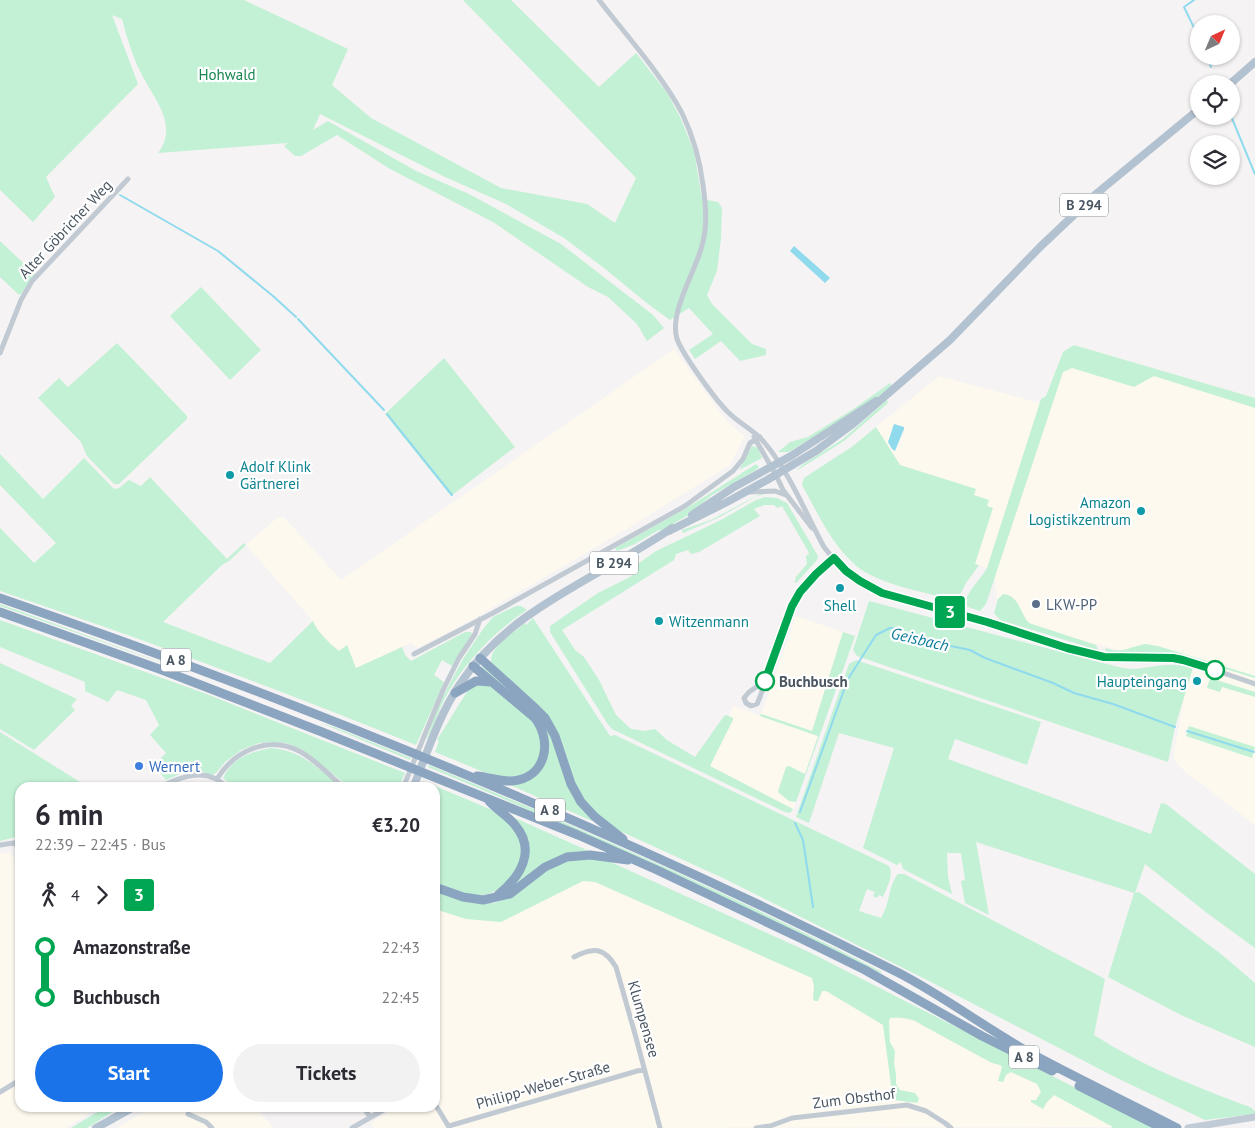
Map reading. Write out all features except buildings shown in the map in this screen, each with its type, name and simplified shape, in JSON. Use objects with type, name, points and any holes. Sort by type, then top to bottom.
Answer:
[{"type":"highway","name":"A 8","points":[[0,598],[266,694],[469,776],[631,846],[744,898],[903,976],[1030,1052],[1177,1128]]},
{"type":"highway","name":"A 8","points":[[0,612],[162,670],[578,835],[779,927],[865,970],[982,1036],[1162,1128]]},
{"type":"highway","points":[[480,658],[544,718],[555,736],[571,784],[581,802],[595,817],[631,846]]},
{"type":"highway","points":[[469,776],[516,781],[533,772],[544,757],[546,741],[539,723],[529,712],[473,666]]},
{"type":"highway","points":[[455,693],[476,681],[492,682]]},
{"type":"highway","points":[[487,799],[516,825],[522,838],[524,852],[523,862],[517,877],[495,898]]},
{"type":"highway","points":[[440,889],[478,900],[495,898],[510,894],[544,867],[567,857],[590,855],[638,862]]},
{"type":"main road","points":[[1240,75],[1255,62]]},
{"type":"main road","name":"B 294","points":[[415,782],[434,735],[455,693],[473,666],[498,639],[538,608],[669,531],[747,492],[837,437],[950,340],[1040,247],[1083,206],[1190,116]]},
{"type":"main road","name":"B 294","points":[[669,531],[718,497],[884,397]]},
{"type":"main road","points":[[101,1128],[126,1112]]},
{"type":"main road","points":[[96,1128],[108,1123]]},
{"type":"street","points":[[599,0],[669,92],[683,116],[697,151],[706,203],[705,233],[701,251],[676,321],[678,341],[718,402],[746,426],[779,462],[816,532],[834,558],[846,571],[882,593],[987,622],[1091,654],[1104,657],[1163,657],[1183,660],[1255,684]]},
{"type":"street","name":"Alter Göbricher Weg","points":[[0,354],[21,300],[32,281],[128,179]]},
{"type":"street","points":[[758,438],[787,495],[816,532]]},
{"type":"street","points":[[414,654],[480,620],[685,506],[733,471],[743,459],[750,443],[758,438]]},
{"type":"street","points":[[747,492],[775,491],[787,495]]},
{"type":"street","points":[[765,681],[746,695],[744,698],[746,703],[751,706],[757,704],[792,606],[800,592],[834,558]]},
{"type":"street","points":[[405,782],[443,690],[475,634],[480,620]]},
{"type":"street","points":[[217,779],[223,769],[241,753],[257,746],[273,745],[301,752],[337,782]]},
{"type":"street","points":[[170,782],[193,775],[202,775],[217,779],[220,782]]},
{"type":"street","points":[[0,846],[15,843]]},
{"type":"street","name":"Klumpensee","points":[[574,957],[583,952],[599,951],[611,959],[616,967],[660,1128]]},
{"type":"street","name":"Philipp-Weber-Straße","points":[[449,1127],[644,1068]]},
{"type":"street","points":[[0,1092],[15,1083]]},
{"type":"street","name":"Zum Obsthof","points":[[756,1128],[770,1126],[792,1118],[901,1105],[912,1106],[926,1111],[951,1128]]},
{"type":"street","points":[[367,1112],[370,1117]]},
{"type":"street","points":[[352,1128],[379,1112]]},
{"type":"street","points":[[440,1112],[449,1127]]},
{"type":"street","points":[[188,1114],[206,1122],[212,1128]]},
{"type":"street","points":[[1188,1128],[1255,1117]]},
{"type":"shaded area","points":[[1074,345],[1255,398],[1255,825],[1183,770],[1173,758],[1185,692],[1196,657],[1153,651],[1125,652],[999,617],[995,581],[987,568],[975,564],[992,508],[974,495],[975,489],[900,465],[876,427],[939,376],[1040,403],[1046,396],[1063,352]]},
{"type":"shaded area","points":[[674,349],[728,423],[745,436],[730,465],[625,530],[473,619],[418,648],[411,643],[356,669],[347,645],[340,651],[331,644],[246,545],[277,518],[284,517],[341,580]]},
{"type":"shaded area","points":[[796,616],[843,632],[812,731],[761,714]]},
{"type":"shaded area","points":[[733,706],[818,736],[805,774],[789,766],[786,767],[778,788],[778,792],[783,797],[789,801],[796,802],[793,809],[710,766],[733,718],[729,716]]},
{"type":"shaded area","points":[[10,852],[15,860],[15,1112],[92,1112],[66,1128],[0,1128],[0,854]]},
{"type":"shaded area","points":[[583,880],[595,882],[812,978],[814,986],[813,999],[820,998],[823,991],[826,990],[838,998],[889,1021],[890,1018],[895,1017],[914,1021],[992,1063],[1000,1065],[1002,1067],[999,1081],[1010,1072],[1037,1084],[1041,1091],[1036,1101],[1043,1109],[1054,1095],[1114,1127],[374,1128],[371,1123],[389,1112],[440,1112],[440,911],[466,919],[567,888]]},
{"type":"shaded area","points":[[144,1112],[260,1112],[274,1128],[117,1128]]},
{"type":"green space","name":"Hohwald","points":[[0,0],[244,0],[348,49],[332,85],[371,118],[501,188],[587,204],[615,223],[636,178],[463,0],[511,0],[599,87],[636,53],[667,93],[680,117],[694,151],[702,199],[718,202],[722,208],[717,271],[707,295],[712,304],[752,344],[766,349],[766,355],[740,361],[721,341],[695,359],[689,350],[713,334],[689,308],[670,320],[564,238],[506,204],[443,176],[320,114],[313,130],[328,121],[416,171],[469,194],[561,244],[653,315],[664,328],[647,341],[637,324],[608,297],[588,287],[493,222],[390,169],[337,135],[301,156],[295,156],[284,146],[288,143],[158,153],[164,142],[166,132],[162,111],[137,65],[122,19],[112,15],[138,84],[46,177],[55,197],[33,222],[0,190]]},
{"type":"green space","points":[[0,241],[35,274],[19,295],[0,277]]},
{"type":"green space","points":[[201,287],[261,350],[230,380],[170,316]]},
{"type":"green space","points":[[117,343],[187,416],[187,419],[119,484],[114,484],[87,456],[81,442],[38,398],[59,378],[68,387]]},
{"type":"green space","points":[[1074,345],[1255,398],[1255,408],[1154,376],[1134,387],[1072,368],[1063,372],[986,604],[980,611],[965,606],[968,596],[987,568],[1041,399],[1046,396],[1063,352]]},
{"type":"green space","points":[[444,358],[515,447],[451,496],[385,414]]},
{"type":"green space","points":[[890,383],[892,386],[872,401],[789,452],[778,452],[790,442],[808,437],[855,408]]},
{"type":"green space","points":[[887,400],[888,403],[844,441],[796,471],[802,465],[843,439]]},
{"type":"green space","points":[[876,427],[900,465],[976,489],[974,495],[989,500],[987,506],[993,508],[975,564],[979,565],[966,583],[957,601],[886,582],[865,572],[854,564],[836,544],[821,521],[802,485],[804,478],[853,446]]},
{"type":"green space","points":[[752,446],[758,448],[762,458],[739,470]]},
{"type":"green space","points":[[0,454],[43,499],[84,458],[114,489],[119,488],[129,480],[141,486],[150,477],[227,559],[244,543],[246,545],[222,565],[163,622],[270,663],[313,621],[321,633],[339,651],[347,645],[356,668],[402,647],[405,655],[411,661],[465,632],[471,632],[472,634],[452,666],[442,660],[434,675],[444,682],[416,745],[209,665],[0,591],[0,528],[34,563],[56,543],[0,485]]},
{"type":"green space","points":[[756,464],[759,467],[756,470],[712,495],[687,516],[633,545],[617,551],[615,548],[687,508]]},
{"type":"green space","points":[[762,493],[769,493],[757,496],[718,518],[683,533],[682,530],[711,520]]},
{"type":"green space","points":[[765,497],[777,498],[787,503],[818,556],[817,560],[796,583],[794,582],[795,578],[807,564],[806,556],[809,554],[808,551],[782,506],[777,508],[774,505],[764,505],[754,509],[760,516],[699,552],[691,554],[688,550],[676,554],[674,560],[562,630],[575,650],[584,657],[599,680],[616,715],[631,729],[645,731],[655,729],[667,740],[695,757],[724,716],[733,718],[710,766],[793,809],[790,813],[612,729],[550,632],[550,626],[598,593],[634,574],[639,563],[656,551]]},
{"type":"green space","points":[[1003,594],[1016,601],[1029,623],[1096,645],[1098,650],[1000,620],[994,613],[998,599]]},
{"type":"green space","points":[[869,601],[1122,668],[1134,669],[1177,665],[1193,668],[1175,727],[1168,762],[857,656],[853,650]]},
{"type":"green space","points":[[0,604],[193,674],[0,606]]},
{"type":"green space","points":[[516,606],[521,606],[527,610],[490,639],[469,663],[450,689],[426,740],[441,700],[463,659],[483,629],[493,617]]},
{"type":"green space","points":[[533,618],[610,736],[615,735],[889,866],[891,874],[883,897],[879,895],[877,898],[873,896],[875,892],[867,889],[859,911],[881,918],[895,879],[898,874],[904,874],[1105,979],[1094,1035],[1150,1066],[1250,1107],[1255,1111],[1255,1114],[1205,1120],[1117,1078],[725,879],[605,823],[579,794],[562,746],[491,662],[498,645]]},
{"type":"green space","points":[[0,620],[204,693],[405,773],[401,782],[343,782],[303,750],[286,743],[272,742],[259,743],[241,750],[212,775],[200,771],[184,772],[166,780],[154,765],[166,753],[150,735],[159,725],[146,700],[117,690],[108,702],[85,691],[85,682],[0,647]]},
{"type":"green space","points":[[843,632],[855,636],[796,802],[789,801],[778,792],[786,767],[789,766],[805,774],[818,736],[760,716],[761,714],[812,731]]},
{"type":"green space","points":[[1145,644],[1158,646],[1255,676],[1255,678],[1179,655],[1160,653],[1124,654],[1106,651],[1105,648],[1121,650]]},
{"type":"green space","points":[[856,660],[1041,722],[1027,765],[955,739],[948,759],[1151,834],[1161,803],[1166,804],[1255,874],[1255,948],[1145,864],[1135,893],[1139,892],[1221,954],[1255,983],[1255,1047],[1183,1016],[1108,977],[1134,893],[976,842],[989,915],[965,903],[961,881],[965,880],[961,853],[947,853],[948,876],[952,894],[903,869],[901,862],[897,865],[863,848],[894,748],[839,733],[809,823],[796,817],[849,664]]},
{"type":"green space","points":[[0,663],[77,699],[71,706],[75,710],[34,750],[0,729]]},
{"type":"green space","points":[[483,667],[529,707],[543,722],[593,819],[592,821],[510,785],[534,775],[548,736]]},
{"type":"green space","points":[[1210,678],[1255,692],[1255,697],[1222,687],[1220,692],[1207,688]]},
{"type":"green space","points":[[489,684],[516,704],[539,729],[542,752],[533,769],[518,777],[496,777],[435,752],[439,741],[437,740],[468,690],[474,686]]},
{"type":"green space","points":[[321,723],[334,727],[411,758],[410,760]]},
{"type":"green space","points":[[1189,726],[1255,747],[1252,758],[1186,736]]},
{"type":"green space","points":[[0,732],[80,782],[15,782],[15,837],[0,841]]},
{"type":"green space","points":[[271,748],[292,753],[317,767],[335,782],[227,782],[223,778],[231,765],[242,757]]},
{"type":"green space","points":[[429,765],[658,864],[882,972],[656,867],[428,767]]},
{"type":"green space","points":[[440,788],[492,810],[506,820],[517,834],[522,850],[522,859],[517,872],[496,890],[489,894],[475,895],[440,884]]},
{"type":"green space","points":[[515,818],[591,852],[580,852],[515,888],[514,884],[525,863]]},
{"type":"green space","points":[[578,858],[605,860],[615,864],[811,953],[1154,1128],[1111,1128],[1113,1127],[1054,1095],[1043,1109],[1031,1102],[1031,1100],[1036,1100],[1041,1092],[1037,1084],[1011,1072],[1006,1075],[1003,1082],[998,1081],[1002,1067],[1000,1065],[992,1063],[916,1021],[894,1017],[890,1018],[889,1021],[890,1042],[895,1051],[896,1084],[900,1090],[915,1093],[919,1099],[917,1103],[893,1100],[883,1025],[826,991],[822,991],[818,1001],[815,1001],[813,999],[814,986],[812,978],[595,882],[583,881],[501,922],[466,919],[440,911],[440,892],[472,903],[494,903],[506,899],[548,868]]},
{"type":"green space","points":[[97,1112],[113,1112],[87,1128],[71,1128]]},
{"type":"water","points":[[794,246],[830,278],[825,283],[790,251]]},
{"type":"water","points":[[894,424],[904,427],[895,451],[888,442]]},
{"type":"waterway","points":[[1190,19],[1184,7],[1194,0]]},
{"type":"waterway","name":"Geisbach","points":[[1235,125],[1255,174]]},
{"type":"waterway","points":[[120,195],[218,251],[296,317]]},
{"type":"waterway","points":[[298,319],[384,410]]},
{"type":"waterway","points":[[387,414],[452,495]]},
{"type":"waterway","name":"Geisbach","points":[[800,812],[848,679],[876,635],[890,628],[931,642],[970,650],[985,658],[1053,683],[1074,693],[1113,704],[1175,727]]},
{"type":"waterway","name":"Geisbach","points":[[1187,731],[1254,752]]},
{"type":"waterway","points":[[795,823],[803,840],[813,907]]},
{"type":"bus line","name":"3","points":[[765,681],[792,606],[800,592],[834,558],[846,571],[882,593],[924,606],[987,622],[1067,648],[1104,657],[1173,658],[1215,670]]},
{"type":"place","name":"Adolf Klink Gärtnerei","points":[[230,475]]},
{"type":"place","name":"Amazon Logistikzentrum","points":[[1141,511]]},
{"type":"place","name":"Shell","points":[[840,588]]},
{"type":"place","name":"LKW-PP","points":[[1036,604]]},
{"type":"place","name":"Witzenmann","points":[[659,621]]},
{"type":"place","name":"Buchbusch","points":[[765,681]]},
{"type":"place","name":"Haupteingang","points":[[1197,681]]},
{"type":"place","name":"Wernert","points":[[139,766]]}]
